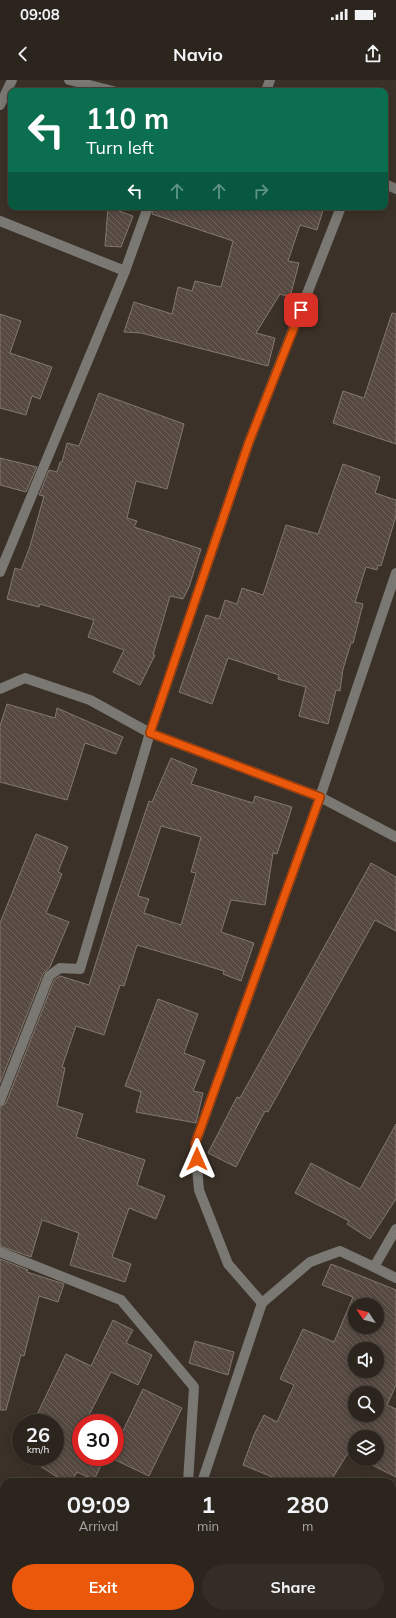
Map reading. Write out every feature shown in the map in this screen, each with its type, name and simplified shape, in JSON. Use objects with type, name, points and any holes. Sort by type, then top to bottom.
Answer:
[{"type":"street","points":[[0,104],[12,80]]},
{"type":"street","points":[[69,80],[101,88]]},
{"type":"street","points":[[0,572],[125,271],[147,210]]},
{"type":"street","points":[[0,1101],[49,976],[60,968],[80,969],[150,733],[249,442],[340,210]]},
{"type":"street","points":[[0,221],[125,271]]},
{"type":"street","points":[[262,1303],[228,1264],[199,1190],[195,1144],[320,797],[396,573]]},
{"type":"street","points":[[0,689],[25,678],[90,700],[150,733],[320,797],[396,836]]},
{"type":"street","points":[[374,1267],[396,1229]]},
{"type":"street","points":[[203,1478],[262,1303],[310,1262],[340,1251],[396,1278]]},
{"type":"street","points":[[0,1252],[121,1300],[194,1387],[188,1478]]},
{"type":"building","points":[[108,210],[116,210],[133,216],[121,247],[105,246]]},
{"type":"building","points":[[153,210],[323,210],[317,230],[300,225],[288,261],[299,263],[290,297],[280,294],[256,333],[275,338],[268,366],[141,333],[124,332],[134,302],[172,314],[178,287],[192,291],[195,281],[221,287],[233,241],[152,214]]},
{"type":"building","points":[[392,313],[396,314],[396,444],[333,423],[343,391],[364,398]]},
{"type":"building","points":[[0,314],[21,321],[10,353],[52,367],[40,399],[32,396],[26,415],[0,408]]},
{"type":"building","points":[[99,393],[184,424],[167,489],[136,481],[127,518],[137,521],[134,527],[201,549],[189,587],[183,599],[170,596],[153,655],[155,655],[140,685],[113,672],[124,650],[88,637],[94,620],[40,604],[39,607],[7,599],[15,568],[21,570],[30,546],[44,496],[39,495],[49,470],[57,472],[60,462],[62,462],[67,443],[79,446]]},
{"type":"building","points":[[0,458],[37,467],[26,492],[0,485]]},
{"type":"building","points":[[343,464],[380,477],[375,493],[396,500],[396,516],[381,566],[378,565],[377,570],[366,567],[355,602],[363,604],[353,643],[351,643],[343,669],[340,691],[336,690],[328,724],[299,716],[306,687],[278,679],[279,675],[228,658],[212,704],[179,692],[206,615],[219,619],[225,600],[237,604],[242,588],[263,595],[286,525],[318,534]]},
{"type":"building","points":[[7,704],[55,718],[57,708],[123,737],[116,754],[85,743],[67,800],[0,782],[0,726]]},
{"type":"building","points":[[171,758],[197,769],[191,784],[253,803],[255,796],[292,807],[277,854],[273,853],[265,905],[231,900],[221,932],[254,943],[241,981],[223,974],[224,971],[137,945],[124,986],[120,985],[104,1035],[76,1026],[62,1067],[65,1068],[57,1106],[83,1114],[76,1137],[145,1160],[137,1185],[165,1196],[156,1219],[129,1208],[112,1257],[131,1264],[125,1282],[70,1265],[79,1233],[42,1220],[31,1257],[0,1246],[0,1107],[6,1103],[54,980],[60,976],[89,985],[149,801],[152,802]],"holes":[[[161,826],[201,837],[191,872],[196,873],[181,925],[144,913],[149,899],[138,896]]]},
{"type":"building","points":[[36,834],[68,847],[58,872],[62,874],[46,913],[69,922],[50,967],[43,974],[0,1083],[0,923]]},
{"type":"building","points":[[371,863],[396,877],[396,931],[375,920],[268,1112],[265,1111],[236,1167],[208,1153],[237,1097],[240,1098]]},
{"type":"building","points":[[158,999],[198,1014],[184,1053],[205,1061],[193,1091],[203,1093],[196,1123],[136,1112],[141,1092],[125,1086]]},
{"type":"building","points":[[396,1124],[396,1199],[370,1239],[347,1224],[349,1221],[295,1193],[311,1163],[360,1189]]},
{"type":"building","points":[[0,1259],[28,1270],[27,1272],[64,1284],[58,1302],[39,1296],[24,1356],[21,1355],[6,1410],[0,1410]]},
{"type":"building","points":[[331,1264],[396,1290],[396,1385],[387,1405],[396,1409],[396,1477],[374,1466],[384,1466],[384,1430],[348,1430],[348,1453],[332,1478],[275,1478],[243,1465],[254,1435],[264,1415],[277,1422],[294,1385],[280,1379],[303,1329],[334,1342],[348,1309],[348,1334],[384,1334],[384,1298],[353,1298],[322,1285]]},
{"type":"building","points":[[113,1320],[133,1330],[126,1343],[152,1355],[138,1385],[111,1372],[90,1414],[72,1414],[72,1466],[101,1466],[95,1478],[90,1478],[77,1472],[73,1478],[59,1478],[40,1466],[64,1466],[64,1414],[37,1414],[66,1354],[91,1366]]},
{"type":"building","points":[[195,1341],[234,1352],[228,1375],[189,1363]]},
{"type":"building","points":[[143,1389],[182,1408],[149,1476],[124,1464],[124,1429]]},
{"type":"route","points":[[197,1159],[195,1144],[320,797],[150,733],[249,442],[301,310]]}]
